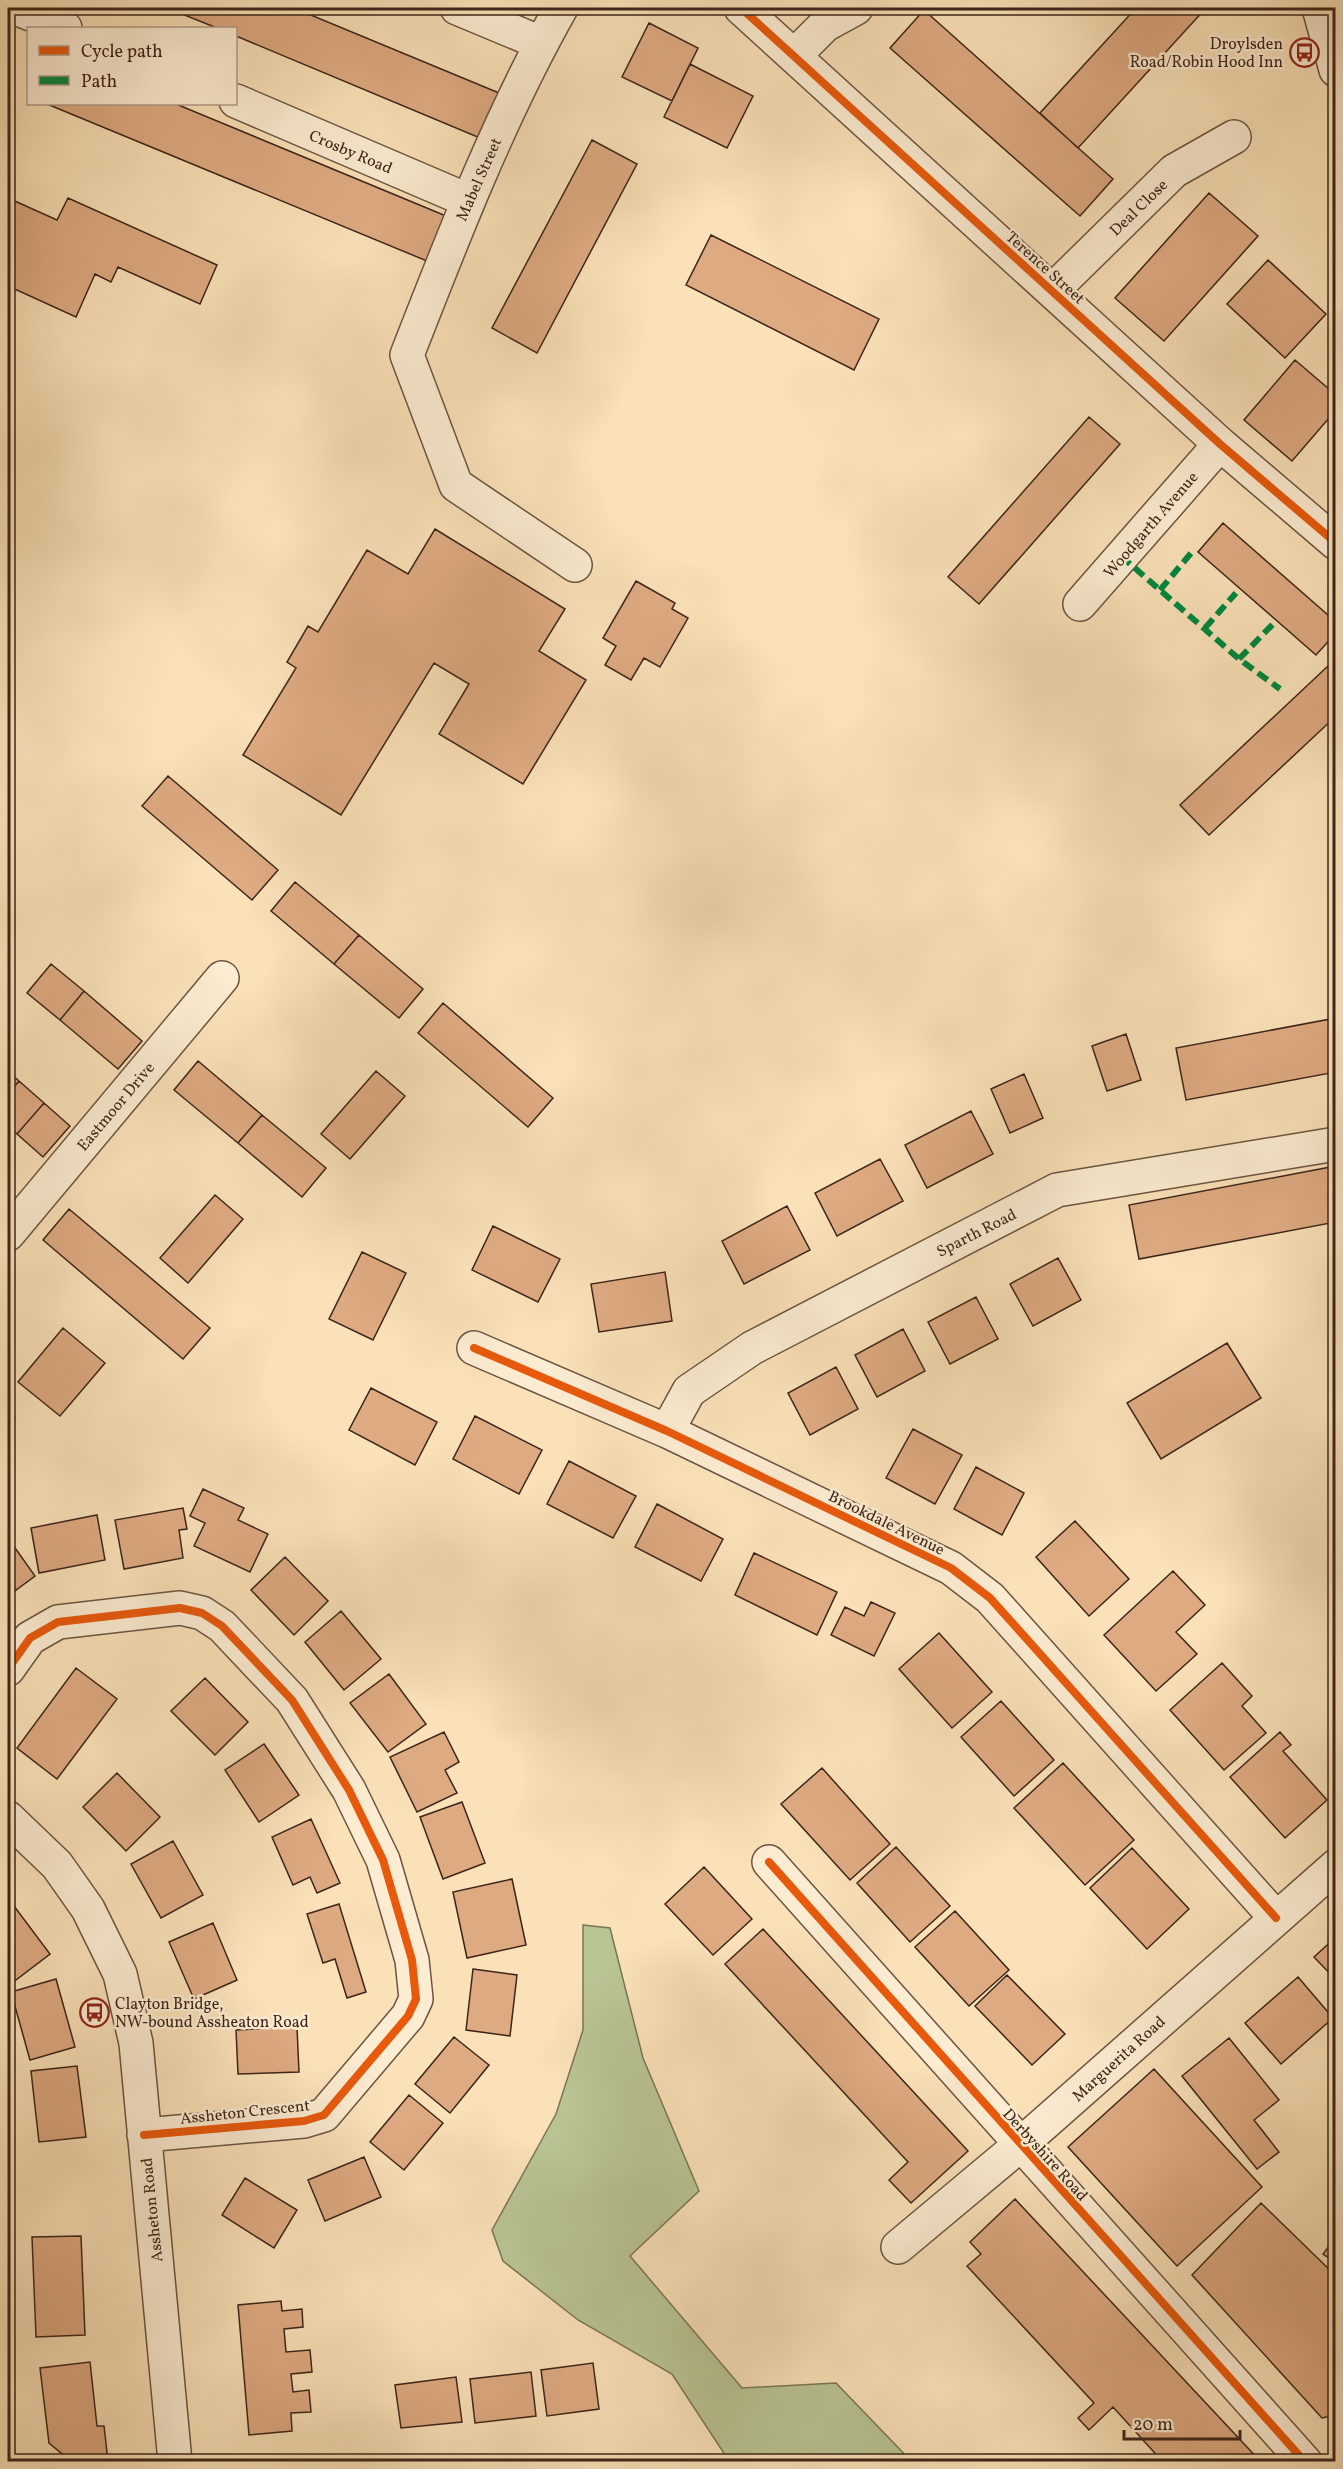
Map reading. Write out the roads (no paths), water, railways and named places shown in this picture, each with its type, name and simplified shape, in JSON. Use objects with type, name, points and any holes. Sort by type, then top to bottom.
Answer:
[{"type":"street","points":[[457,8],[541,43]]},
{"type":"street","name":"Mabel Street","points":[[561,8],[541,43],[467,200],[407,355],[456,485],[575,565]]},
{"type":"street","name":"Terence Street","points":[[741,8],[1220,444],[1335,543]]},
{"type":"street","points":[[794,56],[825,25],[856,8]]},
{"type":"street","points":[[1319,8],[1335,70]]},
{"type":"street","name":"Crosby Road","points":[[237,101],[467,200]]},
{"type":"street","name":"Deal Close","points":[[1052,291],[1174,171],[1234,137]]},
{"type":"street","name":"Woodgarth Avenue","points":[[1080,604],[1220,444]]},
{"type":"street","name":"Eastmoor Drive","points":[[8,1234],[222,978]]},
{"type":"street","name":"Sparth Road","points":[[668,1431],[689,1391],[752,1348],[1057,1190],[1335,1144]]},
{"type":"street","name":"Brookdale Avenue","points":[[474,1348],[668,1431],[951,1568],[990,1598],[1276,1918]]},
{"type":"street","name":"Assheton Crescent","points":[[8,1670],[30,1638],[58,1622],[180,1608],[202,1613],[222,1626],[292,1700],[349,1790],[383,1860],[412,1960],[416,1999],[408,2016],[324,2115],[304,2121],[144,2135]]},
{"type":"street","name":"Assheton Road","points":[[8,1818],[57,1865],[88,1909],[120,1974],[136,2043],[175,2462]]},
{"type":"street","name":"Derbyshire Road","points":[[769,1862],[1305,2462]]},
{"type":"street","name":"Marguerita Road","points":[[897,2247],[1020,2145],[1335,1866]]},
{"type":"place","name":"Droylsden Road/Robin Hood Inn","points":[[1304,52]]},
{"type":"place","name":"Clayton Bridge, NW-bound Assheaton Road","points":[[94,2012]]}]
